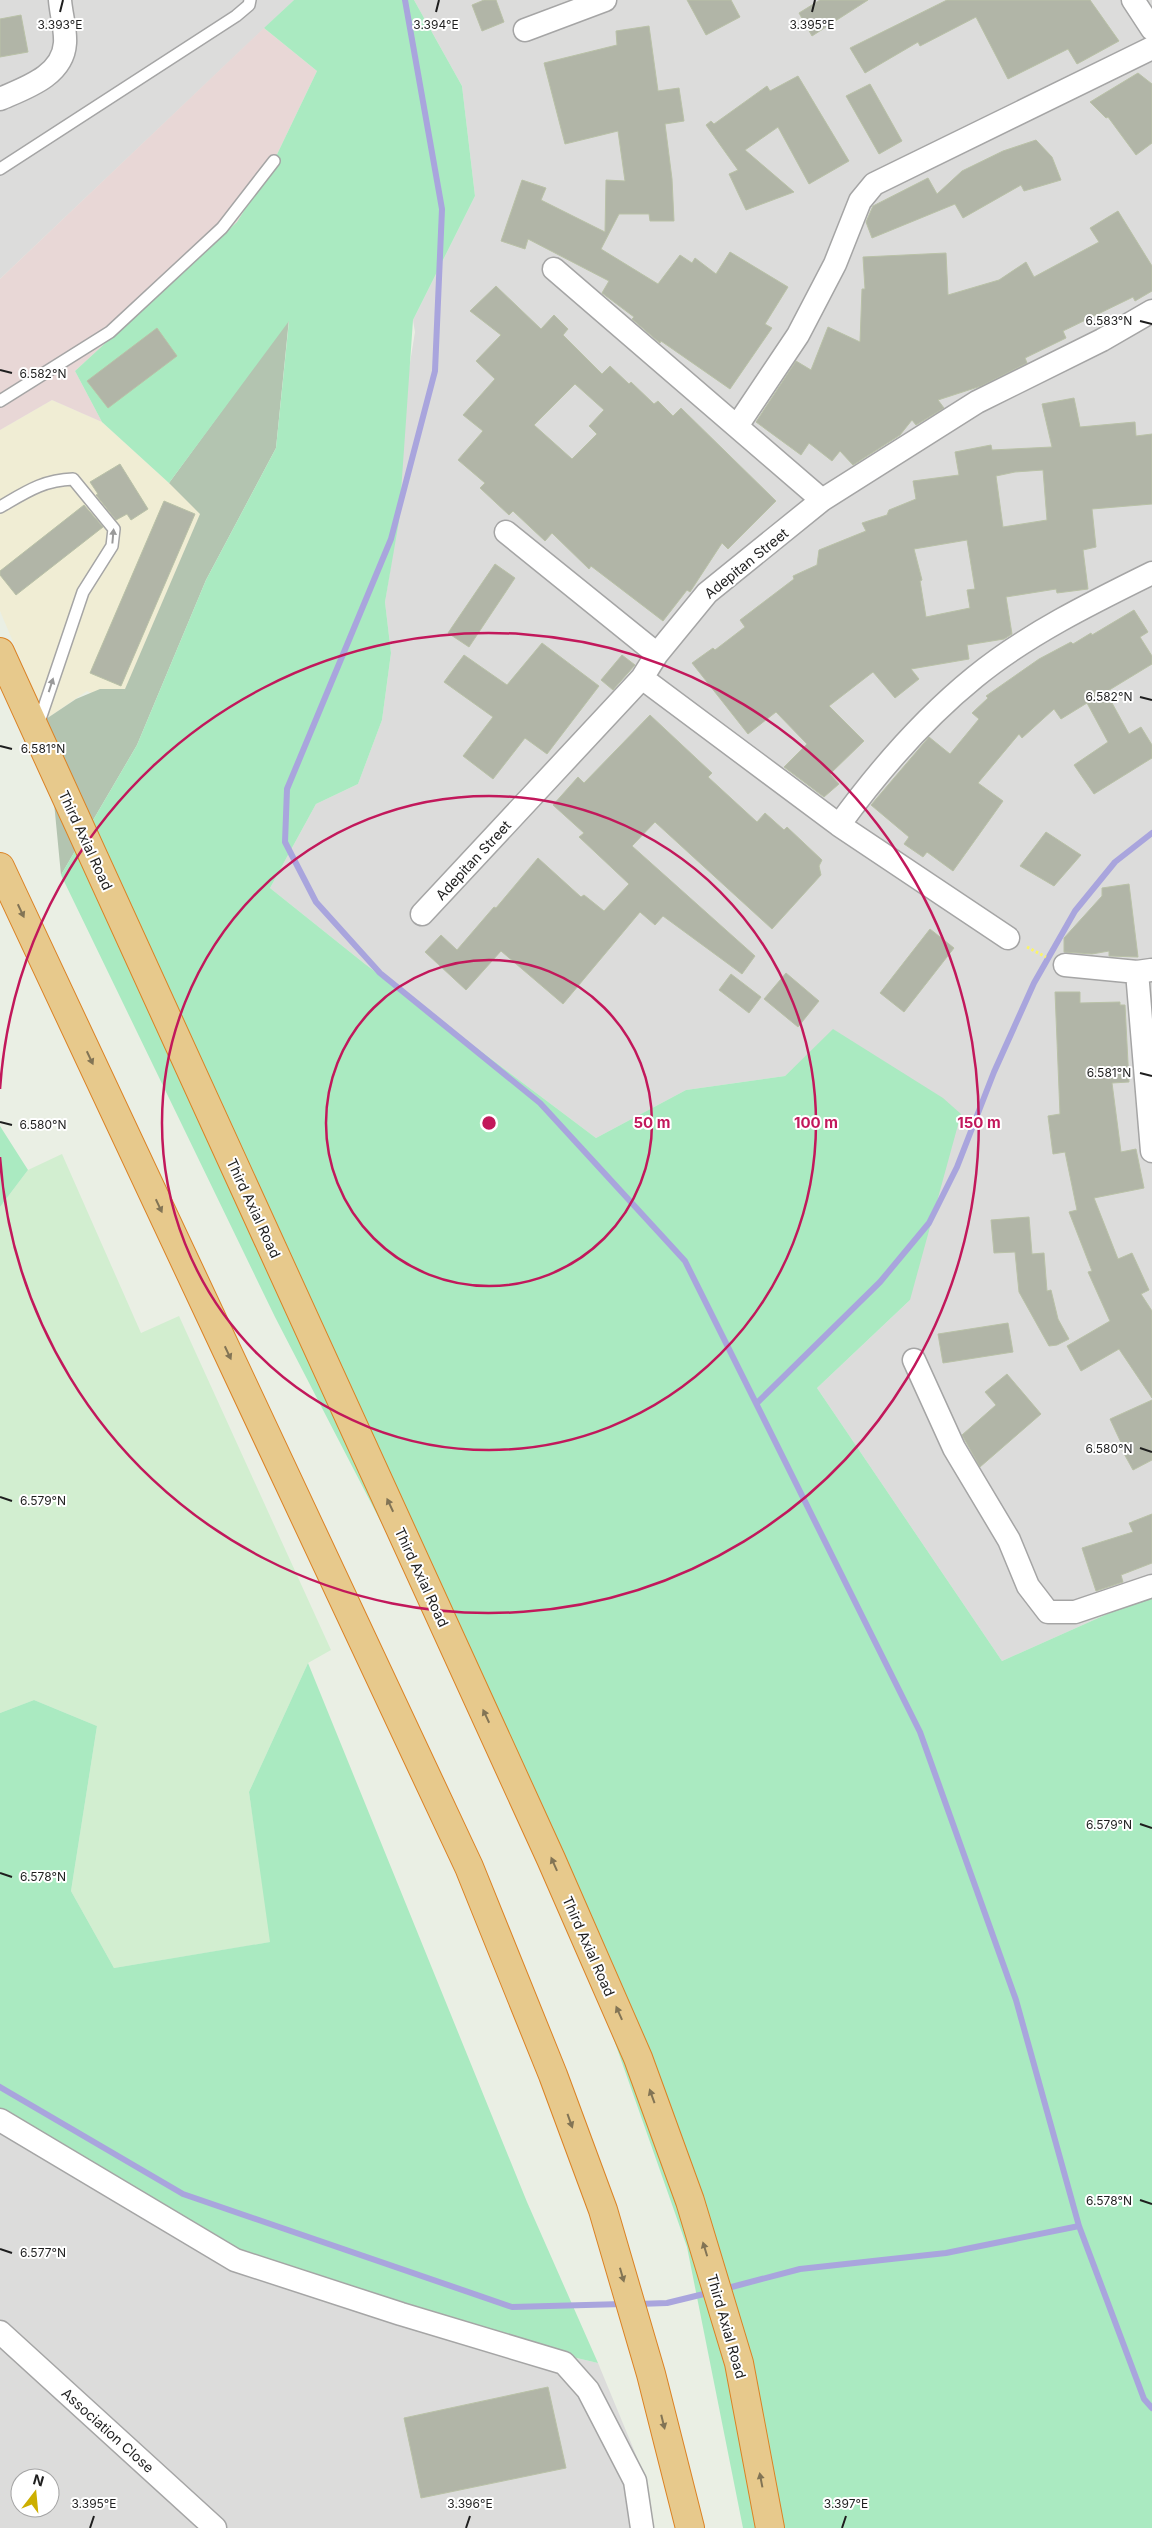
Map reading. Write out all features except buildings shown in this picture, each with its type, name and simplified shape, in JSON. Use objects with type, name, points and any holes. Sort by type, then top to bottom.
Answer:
[{"type":"highway","name":"Third Axial Road","points":[[0,652],[551,1859],[638,2058],[690,2202],[739,2363],[770,2528]]},
{"type":"highway","points":[[0,867],[469,1867],[553,2075],[603,2210],[651,2374],[690,2528]]},
{"type":"street","points":[[0,99],[38,82],[56,66],[65,44],[60,0]]},
{"type":"street","points":[[526,30],[605,0]]},
{"type":"street","points":[[1133,0],[1152,29]]},
{"type":"street","points":[[737,426],[798,335],[835,264],[860,201],[874,184],[1152,48]]},
{"type":"street","points":[[554,269],[822,500]]},
{"type":"street","name":"Adepitan Street","points":[[422,914],[642,678],[657,654],[707,593],[822,500],[977,402],[1102,340],[1152,312]]},
{"type":"street","points":[[506,532],[657,654]]},
{"type":"street","points":[[839,825],[872,780],[920,726],[976,676],[1089,604],[1152,573]]},
{"type":"street","points":[[642,678],[839,825],[1015,941]]},
{"type":"street","points":[[1059,963],[1145,971],[1152,1151]]},
{"type":"street","points":[[914,1360],[954,1448],[1009,1540],[1028,1586],[1048,1612],[1075,1612],[1152,1586]]},
{"type":"street","points":[[0,2120],[235,2260],[401,2314],[564,2363],[588,2390],[635,2481],[642,2528]]},
{"type":"street","name":"Association Close","points":[[0,2332],[215,2528]]},
{"type":"lane","points":[[0,169],[236,16],[249,4],[250,0]]},
{"type":"lane","points":[[0,401],[110,332],[222,228],[274,161]]},
{"type":"lane","points":[[0,507],[40,484],[55,479],[73,479],[114,529],[112,546],[83,592],[36,731]]},
{"type":"path","points":[[1015,941],[1059,963]]},
{"type":"shaded area","points":[[0,0],[294,0],[0,279]]},
{"type":"shaded area","points":[[414,0],[1152,0],[1152,1594],[1002,1661],[817,1388],[910,1300],[881,1061],[833,1030],[785,1076],[686,1090],[596,1138],[365,964],[270,888],[316,804],[358,784],[382,720],[391,653],[385,602],[401,502],[397,443],[415,332],[413,320],[475,196],[462,86]]},
{"type":"shaded area","points":[[264,28],[317,71],[270,169],[237,222],[75,371],[102,422],[52,400],[0,430],[0,279]]},
{"type":"shaded area","points":[[289,319],[276,448],[206,580],[137,745],[61,875],[46,719],[76,699],[100,689],[125,689],[200,514],[169,483]]},
{"type":"shaded area","points":[[52,400],[102,422],[169,483],[204,509],[125,708],[87,691],[46,719],[0,611],[0,430]]},
{"type":"shaded area","points":[[62,1154],[141,1333],[179,1316],[331,1650],[308,1663],[249,1792],[271,1942],[114,1968],[71,1891],[97,1726],[34,1700],[0,1713],[0,1207],[28,1170]]},
{"type":"shaded area","points":[[0,2114],[482,2336],[598,2363],[641,2467],[651,2528],[0,2528]]},
{"type":"green space","points":[[294,0],[414,0],[462,86],[475,196],[413,320],[399,521],[385,602],[391,653],[382,720],[358,784],[316,804],[270,888],[365,964],[596,1138],[686,1090],[785,1076],[833,1029],[943,1098],[961,1114],[910,1300],[817,1388],[1002,1661],[1152,1594],[1152,2528],[743,2528],[687,2247],[540,1830],[275,1317],[61,875],[137,745],[206,580],[276,448],[289,321],[169,483],[102,422],[75,371],[237,222],[270,169],[317,71],[264,28]]},
{"type":"green space","points":[[0,1126],[28,1170],[0,1207]]},
{"type":"green space","points":[[308,1663],[527,2202],[598,2363],[482,2336],[246,2260],[0,2114],[0,1713],[34,1700],[97,1726],[71,1891],[114,1968],[270,1942],[249,1792]]},
{"type":"waterway","points":[[405,0],[442,209],[435,371],[391,539],[287,789],[285,842],[316,902],[380,973],[540,1103],[685,1261],[920,1732],[1016,2000],[1079,2226]]},
{"type":"waterway","points":[[757,1403],[880,1282],[929,1223],[957,1167],[994,1072],[1034,983],[1075,911],[1115,862],[1152,833]]},
{"type":"waterway","points":[[0,2087],[183,2194],[512,2307],[623,2304]]},
{"type":"waterway","points":[[724,2289],[800,2269],[946,2253],[1079,2226],[1144,2399],[1152,2408]]},
{"type":"waterway","points":[[638,2304],[667,2303],[712,2292]]}]
